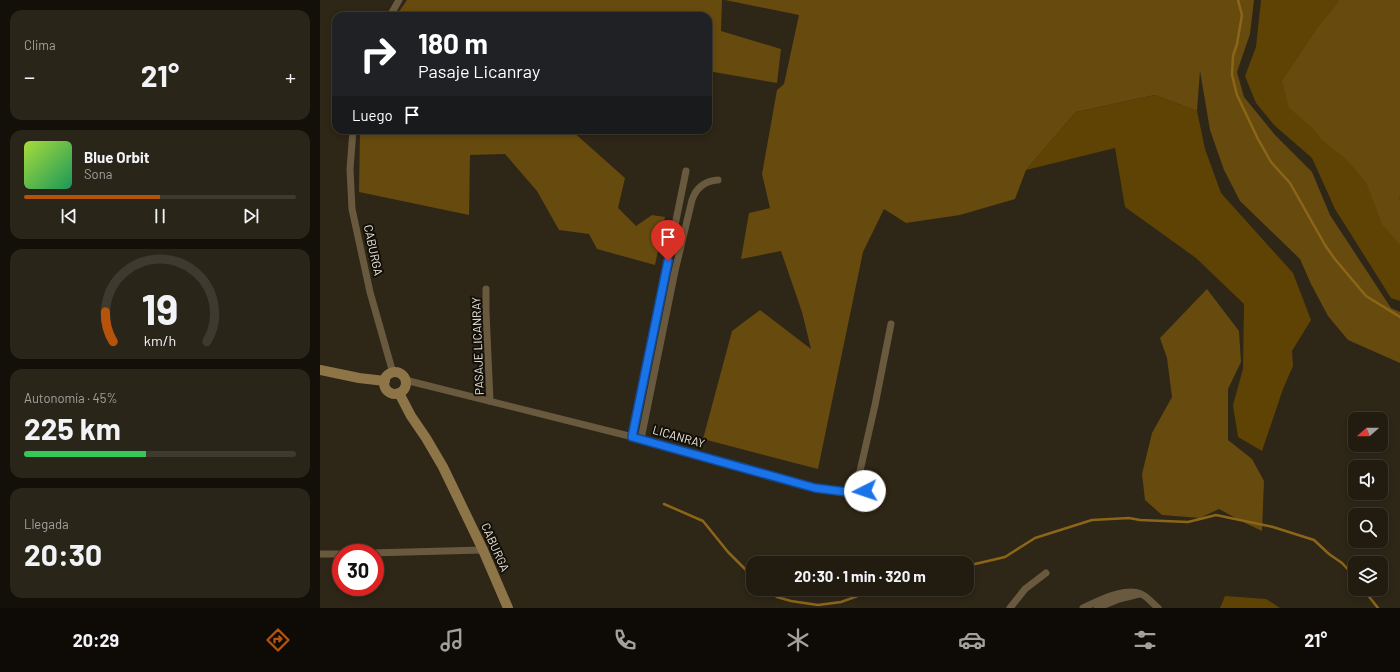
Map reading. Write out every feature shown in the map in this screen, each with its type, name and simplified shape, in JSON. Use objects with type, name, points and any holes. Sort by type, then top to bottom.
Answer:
[{"type":"street","points":[[392,12],[399,0]]},
{"type":"street","name":"CABURGA","points":[[353,134],[350,169],[352,209],[370,292],[393,373]]},
{"type":"street","points":[[632,437],[686,171]]},
{"type":"street","points":[[641,439],[692,200],[695,192],[703,185],[718,180]]},
{"type":"street","name":"PASAJE LICANRAY","points":[[486,289],[490,401]]},
{"type":"street","points":[[855,493],[892,324]]},
{"type":"street","points":[[320,370],[359,378],[385,381],[388,376],[393,373],[399,373],[404,377],[406,386],[399,393]]},
{"type":"street","name":"LICANRAY","points":[[405,380],[641,439],[815,488],[855,493],[876,488]]},
{"type":"street","name":"CABURGA","points":[[385,381],[385,387],[390,392],[396,394],[399,393],[411,416],[444,467],[484,550],[508,608]]},
{"type":"street","points":[[384,553],[484,550]]},
{"type":"street","points":[[320,554],[332,554]]},
{"type":"street","points":[[1010,608],[1025,589],[1046,573]]},
{"type":"street","points":[[1083,608],[1099,600],[1131,591],[1142,594],[1158,608]]},
{"type":"street","points":[[1097,608],[1142,594]]},
{"type":"shaded area","points":[[407,0],[722,0],[721,31],[781,49],[777,83],[712,72],[712,12],[399,12]]},
{"type":"shaded area","points":[[725,0],[1254,0],[1250,34],[1237,72],[1244,97],[1275,135],[1312,172],[1330,215],[1391,308],[1400,312],[1400,363],[1348,340],[1328,316],[1300,259],[1240,201],[1224,170],[1210,130],[1200,71],[1197,111],[1155,95],[1076,112],[1026,170],[1015,199],[960,215],[906,223],[884,209],[863,252],[818,469],[703,439],[732,331],[760,310],[811,349],[802,312],[781,251],[741,259],[749,213],[770,208],[762,174],[777,90],[784,84],[799,15]]},
{"type":"shaded area","points":[[1261,0],[1400,0],[1400,301],[1391,298],[1335,209],[1312,158],[1274,125],[1256,103],[1245,76],[1256,47]]},
{"type":"shaded area","points":[[1339,0],[1400,0],[1400,245],[1382,224],[1366,182],[1346,159],[1322,140],[1313,128],[1289,108],[1282,81],[1316,30]]},
{"type":"shaded area","points":[[1155,95],[1197,111],[1205,149],[1221,193],[1293,273],[1311,320],[1292,351],[1293,366],[1283,389],[1262,451],[1238,437],[1233,405],[1243,369],[1244,304],[1196,258],[1125,207],[1115,148],[1026,170],[1076,112]]},
{"type":"shaded area","points":[[360,134],[576,134],[625,178],[618,208],[636,226],[652,215],[665,217],[655,265],[597,249],[589,234],[559,230],[537,191],[505,154],[470,155],[469,215],[359,192]]},
{"type":"shaded area","points":[[1207,289],[1239,331],[1241,362],[1228,389],[1228,440],[1252,459],[1264,481],[1262,531],[1219,509],[1200,518],[1162,515],[1145,500],[1142,474],[1152,433],[1172,397],[1167,358],[1160,338]]},
{"type":"shaded area","points":[[1225,596],[1266,599],[1280,608],[1220,608]]},
{"type":"waterway","points":[[1238,0],[1242,15],[1237,44],[1233,56],[1232,75],[1237,95],[1258,139],[1271,162],[1290,183],[1334,258],[1366,296],[1400,317]]},
{"type":"waterway","points":[[664,504],[703,521],[728,552],[746,570]]},
{"type":"waterway","points":[[974,564],[1005,557],[1035,538],[1092,520],[1129,518],[1140,520],[1188,522],[1216,515],[1273,527],[1314,540],[1348,569]]},
{"type":"waterway","points":[[776,596],[791,601],[818,605],[841,602],[858,596]]},
{"type":"waterway","points":[[1369,596],[1378,608]]},
{"type":"route","points":[[668,261],[632,437],[815,488],[855,493],[865,491]]}]
